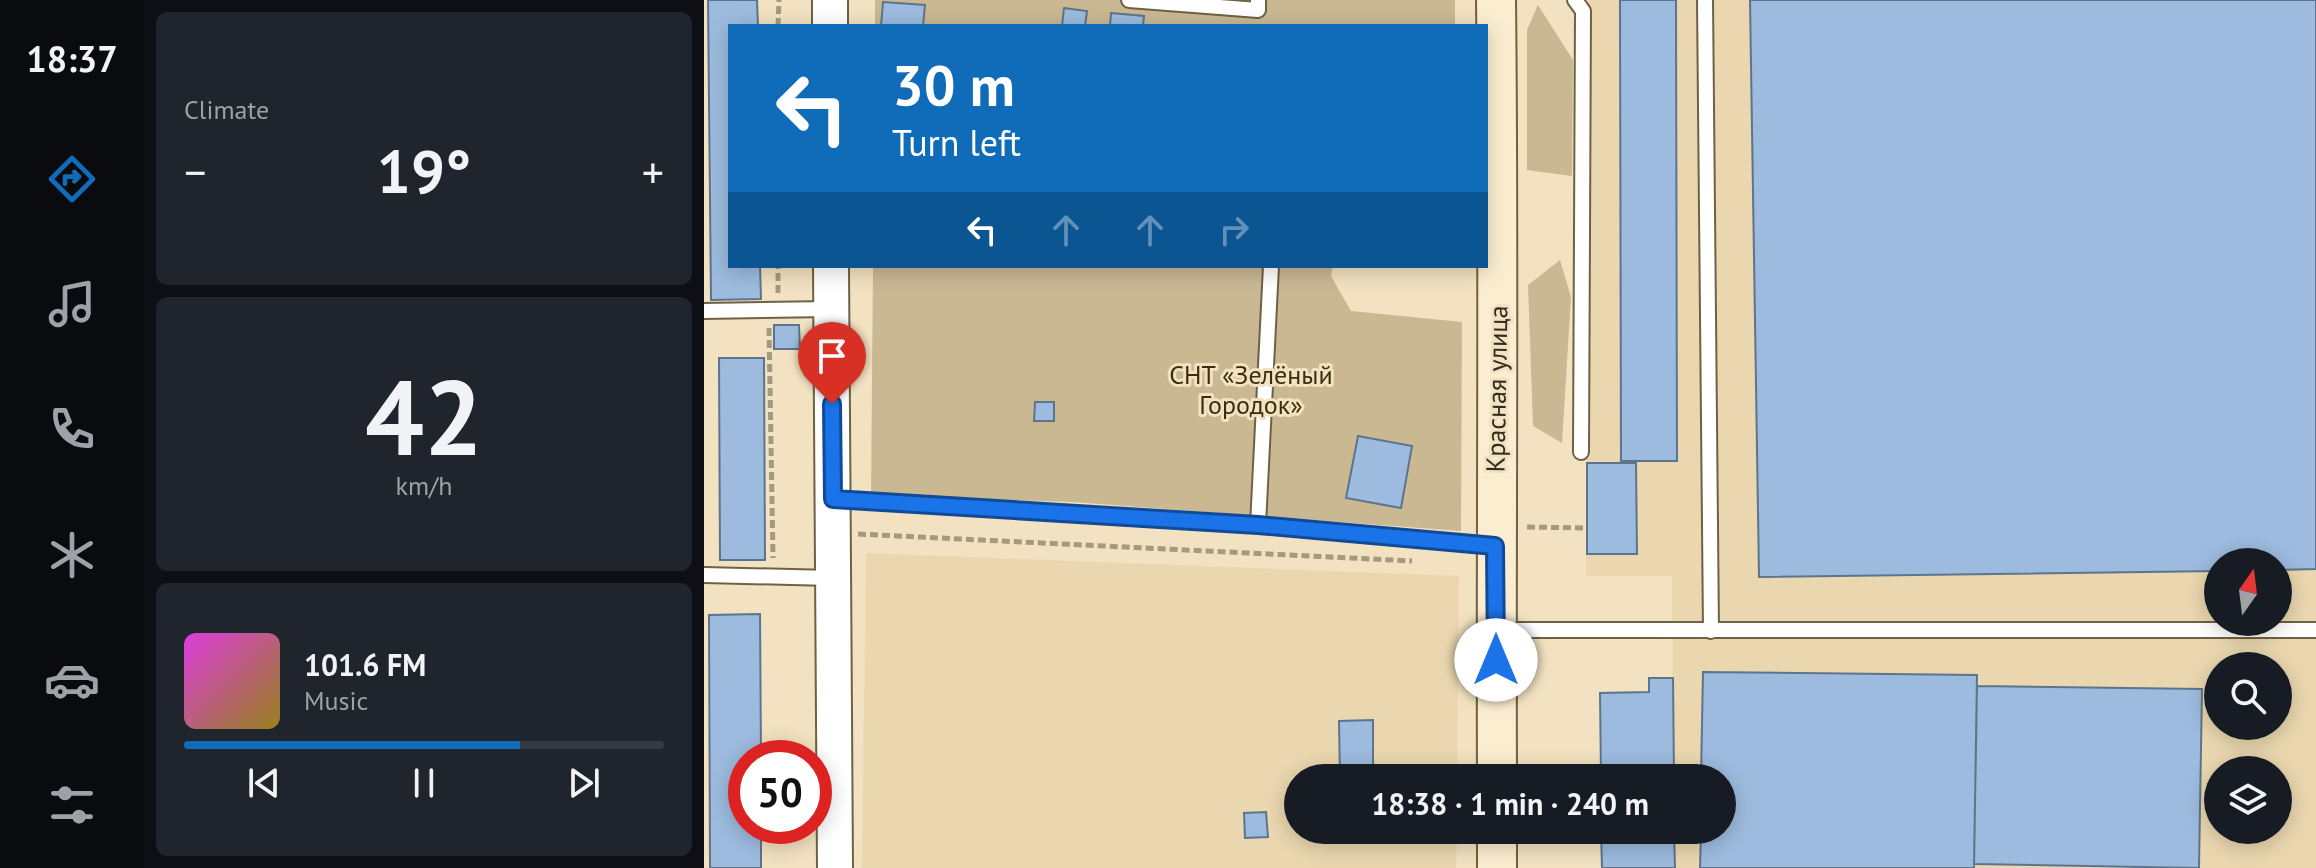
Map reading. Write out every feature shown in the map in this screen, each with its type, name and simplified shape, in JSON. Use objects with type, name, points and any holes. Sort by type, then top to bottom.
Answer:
[{"type":"main road","name":"Красная улица","points":[[1496,0],[1510,536],[1496,630],[1497,764]]},
{"type":"main road","points":[[1497,844],[1497,868]]},
{"type":"street","points":[[830,0],[830,24]]},
{"type":"street","points":[[831,268],[835,868]]},
{"type":"lane","points":[[1129,0],[1258,10],[1258,0]]},
{"type":"lane","points":[[1575,0],[1583,11],[1581,452]]},
{"type":"lane","points":[[1705,0],[1711,631]]},
{"type":"lane","points":[[1258,525],[1271,268]]},
{"type":"lane","points":[[704,311],[831,309]]},
{"type":"lane","points":[[833,499],[1258,525],[1510,536]]},
{"type":"lane","points":[[704,575],[832,578]]},
{"type":"lane","points":[[1496,630],[2316,630]]},
{"type":"path","points":[[778,24],[779,0]]},
{"type":"path","points":[[768,310],[773,575]]},
{"type":"path","points":[[1510,536],[1586,528]]},
{"type":"path","points":[[833,533],[1416,561]]},
{"type":"shaded area","points":[[1589,0],[2316,0],[2316,868],[1675,868],[1674,844],[1736,844],[1736,764],[1673,764],[1672,576],[1586,576]]},
{"type":"shaded area","points":[[866,553],[1459,576],[1457,764],[1284,764],[1284,844],[1457,844],[1456,868],[862,868]]},
{"type":"green space","points":[[875,0],[1455,0],[1455,24],[875,24]]},
{"type":"green space","points":[[1538,5],[1573,60],[1572,176],[1527,170],[1527,30]]},
{"type":"green space","points":[[1560,260],[1571,297],[1562,443],[1533,426],[1528,285]]},
{"type":"green space","name":"СНТ «Зелёный Городок»","points":[[873,268],[1333,268],[1331,276],[1351,311],[1462,322],[1461,531],[1073,502],[871,496]]},
{"type":"building","points":[[708,0],[757,0],[758,24],[728,24],[728,268],[760,268],[761,299],[711,300]]},
{"type":"building","points":[[1620,0],[1676,0],[1677,461],[1621,461]]},
{"type":"building","points":[[1750,0],[2316,0],[2316,569],[2292,570],[2292,548],[2204,548],[2204,571],[1759,577]]},
{"type":"building","points":[[883,2],[925,5],[923,24],[881,24]]},
{"type":"building","points":[[1064,8],[1087,11],[1085,24],[1062,24]]},
{"type":"building","points":[[1111,13],[1144,16],[1143,24],[1110,24]]},
{"type":"building","points":[[774,325],[799,325],[800,349],[774,349]]},
{"type":"building","points":[[719,358],[764,358],[765,560],[720,560]]},
{"type":"building","points":[[1035,402],[1054,402],[1054,421],[1034,421]]},
{"type":"building","points":[[1358,436],[1412,446],[1401,508],[1346,498]]},
{"type":"building","points":[[1587,463],[1636,463],[1637,554],[1587,554]]},
{"type":"building","points":[[760,614],[761,740],[728,740],[728,844],[761,844],[761,868],[710,868],[709,615]]},
{"type":"building","points":[[1703,672],[1977,675],[1974,868],[1700,868],[1701,844],[1736,844],[1736,764],[1701,764]]},
{"type":"building","points":[[1649,678],[1673,678],[1674,764],[1601,764],[1600,693],[1649,692]]},
{"type":"building","points":[[1977,686],[2202,689],[2199,868],[1974,864]]},
{"type":"building","points":[[1373,720],[1373,764],[1340,764],[1339,721]]},
{"type":"building","points":[[1266,812],[1268,837],[1245,838],[1244,813]]},
{"type":"building","points":[[1601,844],[1674,844],[1675,868],[1602,868]]},
{"type":"route","points":[[832,404],[833,499],[1258,525],[1495,546],[1496,660]]}]
